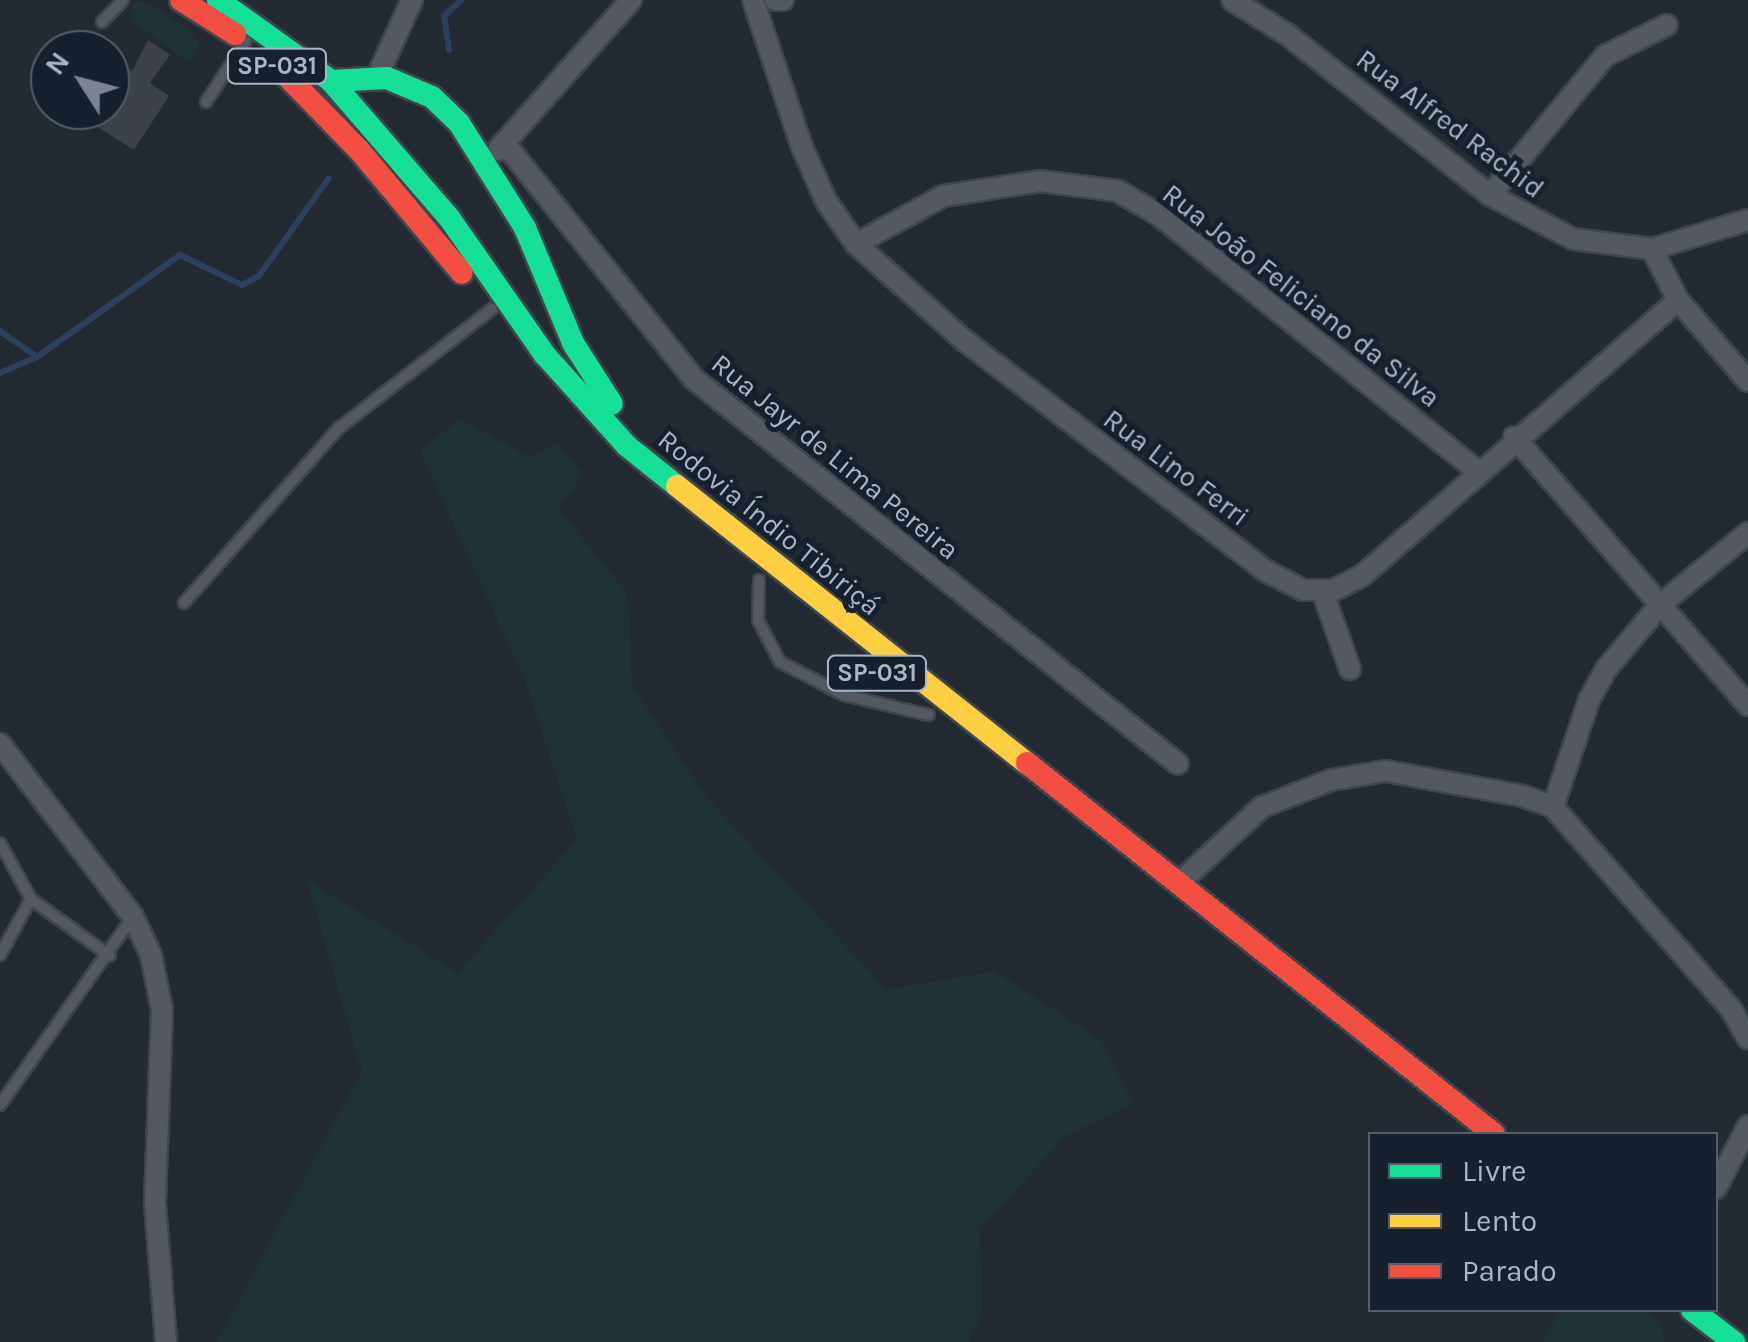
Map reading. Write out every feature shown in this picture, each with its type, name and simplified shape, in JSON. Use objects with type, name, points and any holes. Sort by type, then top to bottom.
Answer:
[{"type":"highway","name":"Rodovia Índio Tibiriçá","points":[[181,0],[246,41],[315,101],[492,309],[588,430],[759,580],[1453,1132]]},
{"type":"highway","name":"Rodovia Índio Tibiriçá","points":[[218,0],[330,81],[450,219],[556,368],[652,468],[1491,1132]]},
{"type":"highway","points":[[330,81],[377,77],[432,97],[486,162],[525,228],[573,343],[652,468]]},
{"type":"highway","points":[[1718,1307],[1748,1330]]},
{"type":"highway","points":[[1695,1312],[1734,1342]]},
{"type":"street","points":[[377,77],[412,0]]},
{"type":"street","points":[[486,162],[631,0]]},
{"type":"street","name":"Rua Lino Ferri","points":[[753,0],[802,146],[826,201],[856,244],[902,290],[1264,570],[1303,590],[1322,590]]},
{"type":"street","name":"Rua Alfred Rachid","points":[[1232,0],[1288,34],[1490,195],[1573,239],[1652,249]]},
{"type":"street","points":[[1490,195],[1605,56],[1667,25]]},
{"type":"street","name":"Rua Jayr de Lima Pereira","points":[[505,144],[694,380],[1178,764]]},
{"type":"street","name":"Rua João Feliciano da Silva","points":[[856,244],[943,196],[1040,181],[1118,191],[1159,215],[1477,471]]},
{"type":"street","points":[[1748,220],[1652,249],[1678,300],[1748,381]]},
{"type":"street","points":[[1350,669],[1322,590],[1363,575],[1514,437],[1678,300]]},
{"type":"street","points":[[1514,437],[1748,705]]},
{"type":"street","points":[[1553,807],[1589,700],[1660,604],[1748,533]]},
{"type":"street","points":[[0,744],[133,917],[151,955],[162,1010],[154,1204],[166,1342]]},
{"type":"street","points":[[1178,884],[1262,807],[1332,780],[1386,771],[1434,776],[1553,807],[1594,862],[1731,1009],[1748,1038]]},
{"type":"street","points":[[1718,1184],[1748,1126]]},
{"type":"lane","points":[[102,22],[123,0]]},
{"type":"lane","points":[[206,102],[246,41]]},
{"type":"lane","points":[[184,603],[339,428],[492,309]]},
{"type":"lane","points":[[759,580],[758,620],[780,662],[844,696],[929,715]]},
{"type":"lane","points":[[0,844],[31,900],[110,956]]},
{"type":"lane","points":[[0,955],[31,900]]},
{"type":"lane","points":[[0,1106],[110,956],[133,917]]},
{"type":"green space","points":[[133,2],[147,2],[191,32],[199,44],[195,58],[187,61],[131,20]]},
{"type":"green space","points":[[461,419],[528,457],[558,443],[583,475],[558,509],[627,593],[632,686],[706,797],[887,990],[994,971],[1102,1041],[1133,1105],[1066,1135],[980,1229],[981,1316],[968,1342],[217,1342],[362,1071],[307,880],[458,973],[577,840],[525,679],[420,451]]},
{"type":"green space","points":[[1560,1312],[1646,1312],[1661,1322],[1664,1342],[1542,1342]]},
{"type":"building","points":[[148,40],[170,55],[150,83],[169,96],[134,150],[102,130],[130,130],[132,71]]},
{"type":"waterway","points":[[449,50],[444,16],[461,0]]},
{"type":"waterway","points":[[0,373],[37,357],[180,255],[242,285],[259,276],[329,178]]},
{"type":"waterway","points":[[0,331],[37,357]]},
{"type":"traffic: fast","points":[[218,0],[331,81],[450,219],[545,355],[627,446],[677,486]]},
{"type":"traffic: fast","points":[[331,81],[387,78],[432,97],[459,123],[525,228],[573,343],[612,404]]},
{"type":"traffic: fast","points":[[1695,1312],[1734,1342]]},
{"type":"traffic: slow","points":[[677,486],[1027,763]]},
{"type":"traffic: jam","points":[[181,0],[235,34]]},
{"type":"traffic: jam","points":[[277,66],[359,150],[462,273]]},
{"type":"traffic: jam","points":[[1027,763],[1491,1132]]}]
